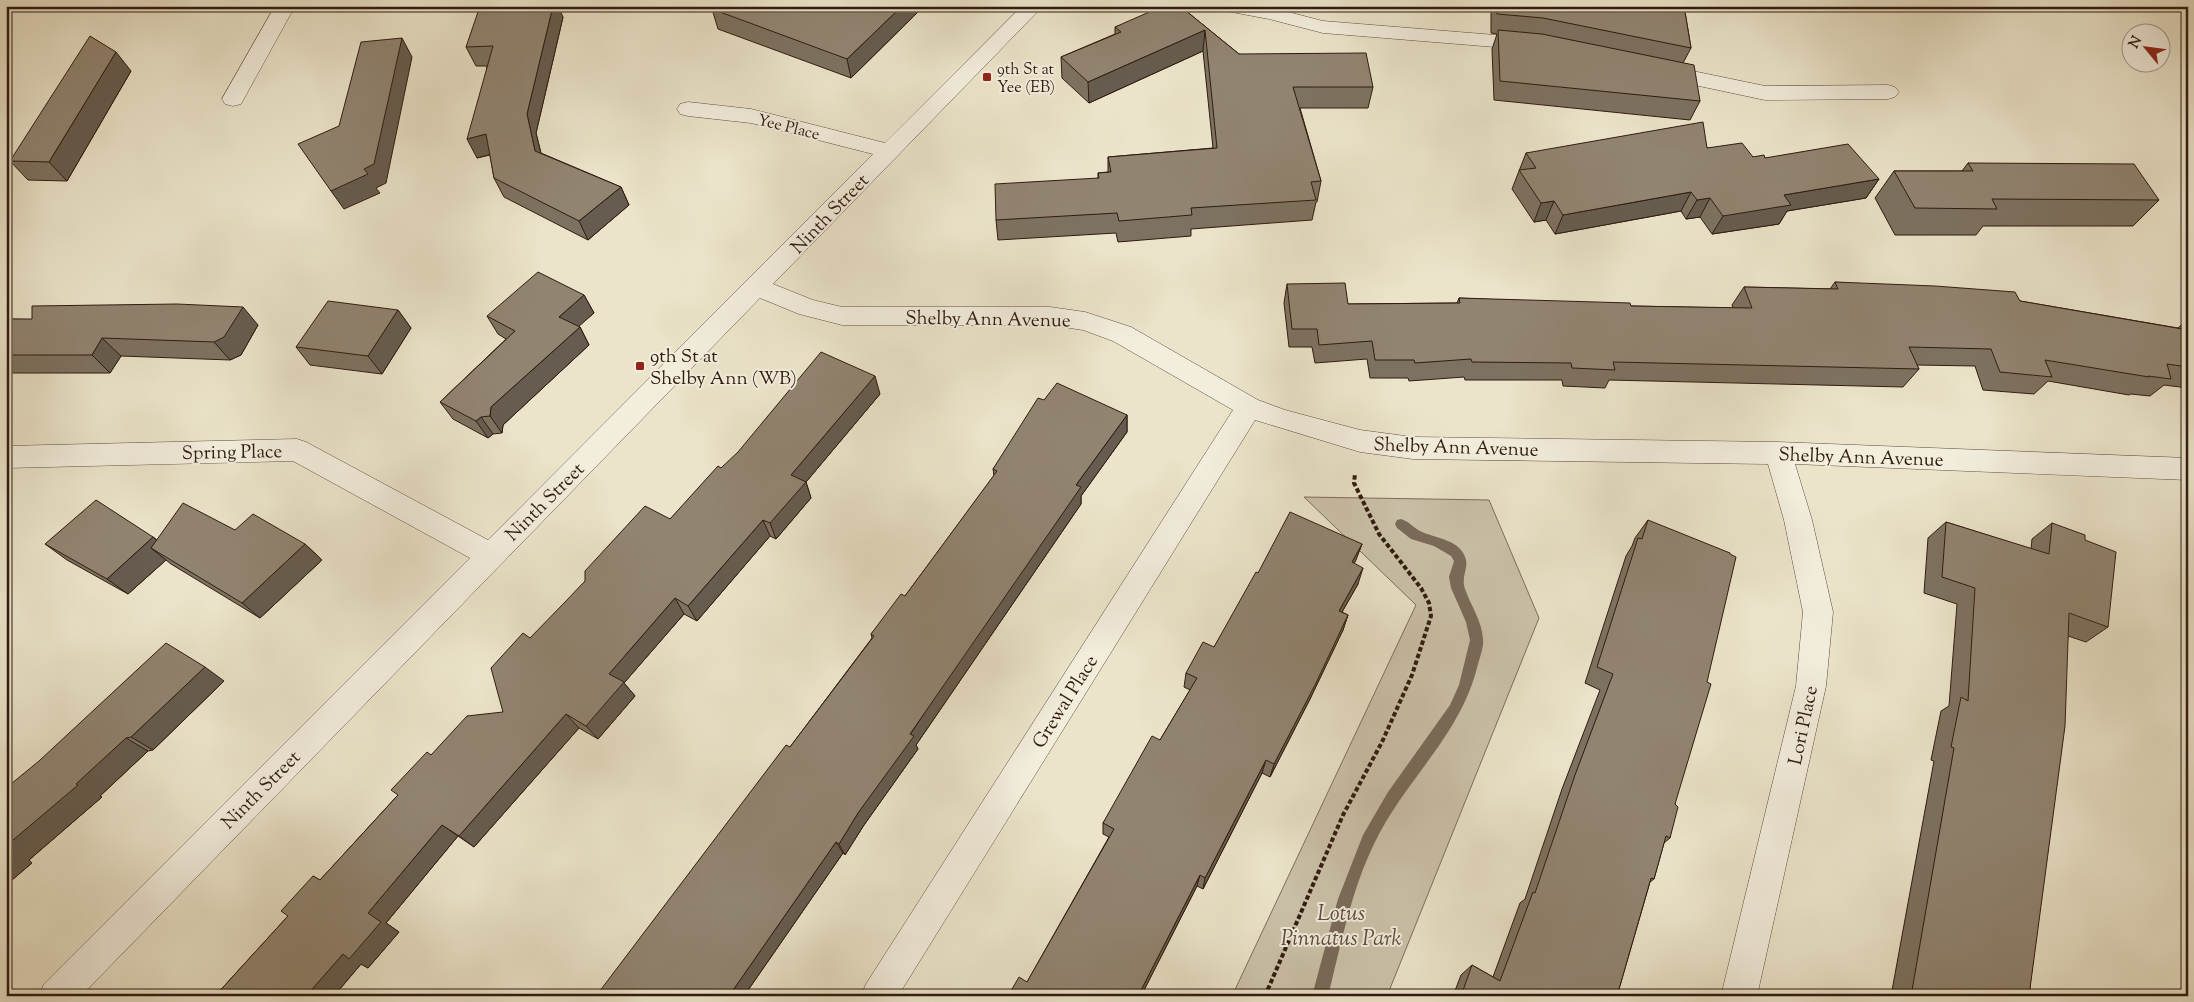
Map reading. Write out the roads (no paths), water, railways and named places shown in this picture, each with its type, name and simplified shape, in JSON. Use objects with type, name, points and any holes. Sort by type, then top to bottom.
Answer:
[{"type":"street","points":[[233,99],[285,6]]},
{"type":"street","name":"Ninth Street","points":[[56,996],[1033,6]]},
{"type":"street","points":[[1228,6],[1270,13],[1323,27],[1536,45],[1555,49]]},
{"type":"street","points":[[1641,67],[1765,93],[1888,92]]},
{"type":"street","name":"Yee Place","points":[[688,109],[751,116],[889,151]]},
{"type":"street","name":"Shelby Ann Avenue","points":[[756,287],[808,308],[842,316],[1050,316],[1085,321],[1122,334],[1249,407],[1318,431],[1360,442],[1413,448],[1778,453],[2188,469]]},
{"type":"street","name":"Grewal Place","points":[[878,996],[1249,407]]},
{"type":"street","name":"Spring Place","points":[[6,457],[297,450],[490,555]]},
{"type":"street","name":"Lori Place","points":[[1739,996],[1811,686],[1818,612],[1798,520],[1778,453]]},
{"type":"waterway","points":[[1320,996],[1346,899],[1368,840],[1393,797],[1455,710],[1466,685],[1477,640],[1473,622],[1458,588],[1456,577],[1460,561],[1456,552],[1438,542],[1416,535],[1401,524]]},
{"type":"place","name":"9th St at Yee (EB)","points":[[987,77]]},
{"type":"place","name":"9th St at Shelby Ann (WB)","points":[[640,366]]},
{"type":"park label","name":"Lotus Pinnatus Park","points":[[1341,924]]}]
